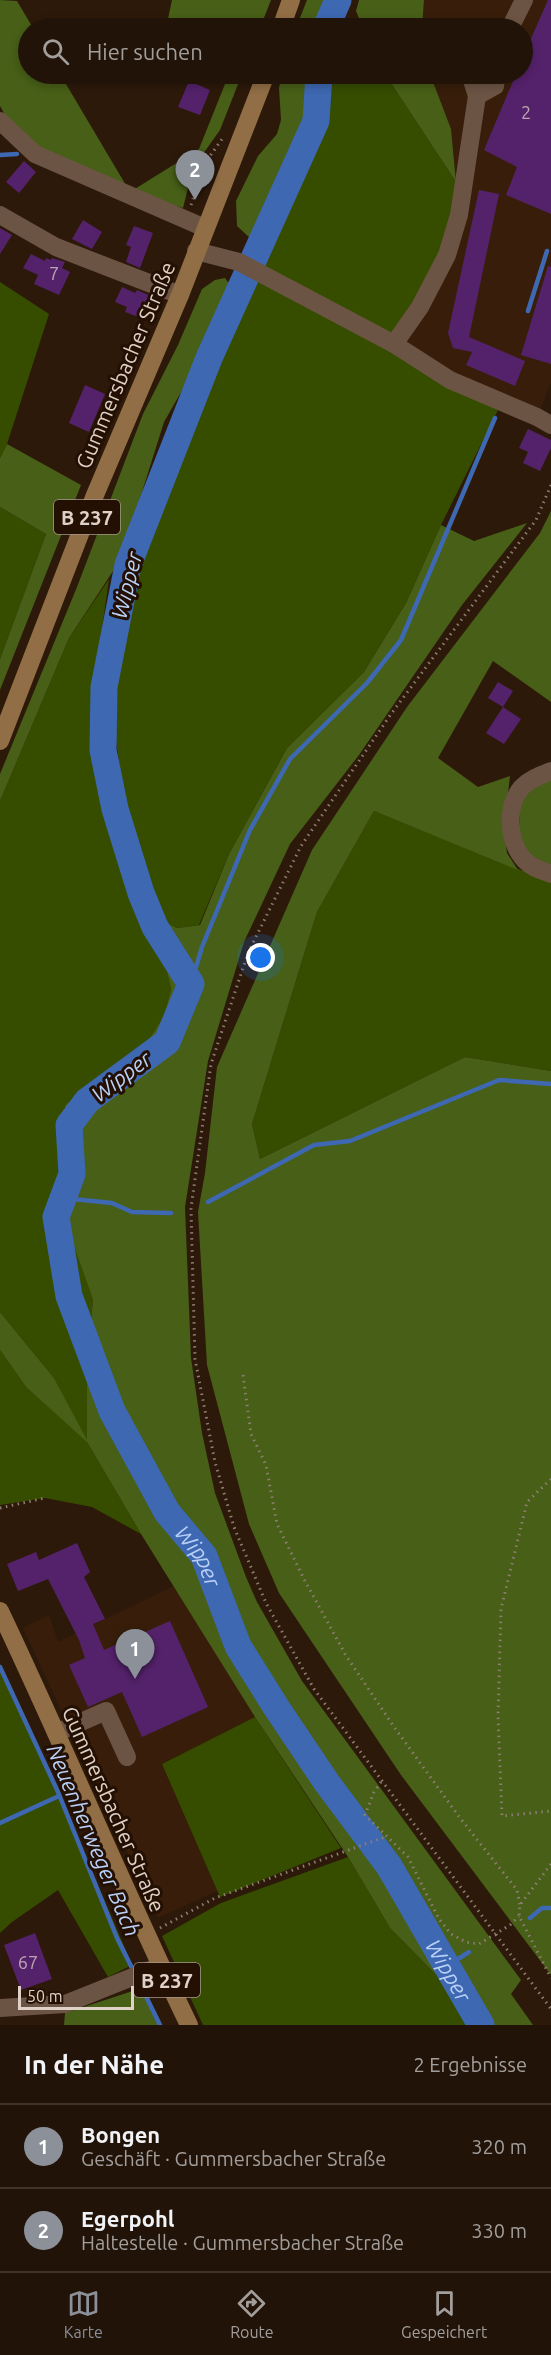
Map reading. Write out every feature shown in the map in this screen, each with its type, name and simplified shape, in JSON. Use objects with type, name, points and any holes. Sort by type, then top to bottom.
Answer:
[{"type":"main road","points":[[285,18],[291,0]]},
{"type":"main road","name":"Gummersbacher Straße","points":[[0,741],[95,495],[180,295],[262,84]]},
{"type":"main road","name":"Gummersbacher Straße","points":[[0,1611],[146,1936],[153,1969],[189,2025]]},
{"type":"street","points":[[515,18],[524,0]]},
{"type":"street","points":[[394,344],[420,307],[447,255],[459,214],[477,96],[473,84]]},
{"type":"street","points":[[477,96],[496,84]]},
{"type":"street","points":[[0,121],[35,154],[205,228]]},
{"type":"street","points":[[0,215],[56,247],[180,295]]},
{"type":"street","points":[[196,251],[239,262],[394,344],[450,380],[551,425]]},
{"type":"street","points":[[551,771],[539,775],[523,786],[516,796],[510,822],[518,852],[530,865],[551,874]]},
{"type":"street","points":[[56,1733],[106,1711],[127,1757]]},
{"type":"street","points":[[0,2008],[65,2004],[153,1969]]},
{"type":"path","points":[[551,485],[536,520],[391,714],[301,846],[248,953],[211,1064],[191,1208],[195,1359],[214,1462],[234,1527],[266,1603],[314,1689],[551,2009]]},
{"type":"path","points":[[243,1375],[251,1434],[266,1465],[277,1524],[304,1579],[345,1654],[421,1765],[517,1890],[520,1905],[519,1916],[551,1978]]},
{"type":"path","points":[[551,1479],[527,1502],[501,1609],[498,1716],[502,1816],[551,1811]]},
{"type":"path","points":[[0,1508],[45,1498]]},
{"type":"path","points":[[381,1782],[364,1815],[408,1857],[439,1919],[452,1934],[466,1942],[479,1944],[510,1925],[519,1916]]},
{"type":"path","points":[[146,1936],[215,1898],[386,1837]]},
{"type":"path","points":[[520,1905],[551,1864]]},
{"type":"shaded area","points":[[424,0],[551,0],[551,382],[537,417],[394,344],[459,215],[451,129],[434,84],[533,84],[533,18],[423,18]]},
{"type":"shaded area","points":[[174,1586],[255,1717],[162,1764],[217,1891],[158,1918],[23,1628],[49,1615],[58,1642]]},
{"type":"green space","points":[[0,0],[17,1],[27,18],[18,18],[18,84],[66,84],[130,192],[39,149],[0,106]]},
{"type":"green space","points":[[172,0],[271,0],[264,18],[168,18]]},
{"type":"green space","points":[[307,0],[334,0],[326,18],[300,18]]},
{"type":"green space","points":[[359,0],[424,0],[423,18],[359,18],[356,11]]},
{"type":"green space","points":[[225,84],[238,84],[220,130],[193,168],[183,208],[130,192],[199,149]]},
{"type":"green space","points":[[280,84],[308,84],[307,114],[258,237],[250,238],[237,226],[236,201],[258,156],[277,134],[281,120]]},
{"type":"green space","points":[[329,84],[392,84],[456,182],[459,215],[395,344],[502,402],[441,525],[406,603],[364,672],[287,748],[229,854],[199,925],[177,928],[159,919],[126,812],[115,733],[114,677],[140,568],[221,363],[254,270],[278,227]]},
{"type":"green space","points":[[392,84],[434,84],[451,129],[456,182]]},
{"type":"green space","points":[[225,278],[231,286],[204,352],[164,422],[121,559],[69,638],[0,801],[0,774],[77,587],[143,414],[178,345],[202,289],[215,280]]},
{"type":"green space","points":[[0,282],[49,314],[7,444],[0,458]]},
{"type":"green space","points":[[7,444],[81,485],[0,690],[0,659],[46,534],[0,507],[0,458]]},
{"type":"green space","points":[[0,507],[46,534],[0,659]]},
{"type":"green space","points":[[551,511],[551,702],[493,661],[438,758],[478,787],[510,776],[504,828],[507,853],[518,870],[374,811],[317,912],[252,1124],[260,1159],[465,1057],[551,1071],[551,1975],[401,1775],[279,1593],[249,1524],[207,1365],[198,1212],[205,1173],[217,1067],[312,850],[407,707],[540,533]]},
{"type":"green space","points":[[527,523],[462,605],[359,755],[290,844],[244,942],[208,1061],[185,1207],[191,1358],[202,1433],[215,1493],[257,1602],[302,1681],[521,1980],[511,1994],[533,2025],[479,2025],[449,1988],[390,1928],[348,1857],[255,1717],[141,1534],[87,1442],[26,1387],[0,1350],[0,1312],[54,1378],[87,1440],[87,1359],[93,1300],[58,1200],[65,1105],[147,1042],[164,1016],[171,989],[166,968],[181,951],[159,919],[177,928],[200,925],[229,854],[287,748],[364,672],[406,603],[441,525],[474,541]]},
{"type":"green space","points":[[109,579],[94,686],[98,760],[111,824],[147,927],[166,968],[171,989],[164,1016],[147,1042],[65,1105],[59,1200],[93,1300],[87,1359],[87,1442],[141,1534],[92,1507],[45,1498],[0,1505],[0,1350],[26,1387],[86,1440],[54,1378],[0,1312],[0,801],[69,638]]},
{"type":"green space","points":[[551,776],[551,867],[534,860],[519,840],[520,807],[527,793]]},
{"type":"green space","points":[[374,811],[551,882],[551,1071],[465,1057],[260,1159],[252,1124],[317,912]]},
{"type":"green space","points":[[0,1664],[58,1791],[132,1965],[108,1977],[58,1890],[0,1933]]},
{"type":"green space","points":[[255,1717],[341,1848],[220,1897],[162,1764]]},
{"type":"green space","points":[[348,1857],[390,1928],[449,1988],[472,2025],[203,2025],[162,1936],[221,1903]]},
{"type":"green space","points":[[142,1988],[160,2025],[64,2025],[65,2013]]},
{"type":"building","points":[[548,0],[551,0],[551,214],[506,195],[517,167],[484,150],[512,84],[533,84],[533,34]]},
{"type":"building","points":[[188,84],[196,84],[210,90],[200,115],[178,107]]},
{"type":"building","points":[[24,161],[36,172],[19,193],[6,182]]},
{"type":"building","points":[[479,190],[499,194],[469,337],[525,361],[515,386],[466,365],[472,352],[453,348],[448,333]]},
{"type":"building","points":[[83,220],[102,232],[92,249],[72,239]]},
{"type":"building","points":[[134,226],[153,233],[140,268],[126,262],[131,247],[126,245]]},
{"type":"building","points":[[0,228],[12,235],[0,254]]},
{"type":"building","points":[[31,254],[45,261],[46,258],[51,260],[52,258],[65,262],[62,268],[70,272],[59,295],[34,284],[38,275],[23,268]]},
{"type":"building","points":[[548,266],[551,267],[551,364],[521,355]]},
{"type":"building","points":[[122,287],[153,297],[144,319],[125,312],[127,307],[115,302]]},
{"type":"building","points":[[85,385],[105,394],[89,432],[69,423]]},
{"type":"building","points":[[528,429],[551,440],[551,448],[540,471],[523,463],[528,452],[519,448]]},
{"type":"building","points":[[498,682],[513,691],[503,707],[488,698]]},
{"type":"building","points":[[503,707],[521,719],[504,744],[486,733]]},
{"type":"building","points":[[77,1543],[90,1572],[84,1577],[105,1619],[93,1624],[104,1650],[170,1621],[208,1707],[142,1737],[122,1692],[88,1707],[69,1665],[85,1658],[79,1640],[48,1579],[18,1591],[7,1564],[36,1552],[39,1560]]},
{"type":"building","points":[[35,1933],[52,1979],[21,1990],[4,1945]]},
{"type":"waterway","name":"Wipper","points":[[330,18],[338,0]]},
{"type":"waterway","name":"Wipper","points":[[318,84],[316,121],[209,358],[128,565],[104,687],[103,750],[115,809],[141,893],[155,927],[191,984],[167,1042],[87,1101],[69,1125],[72,1174],[56,1217],[69,1296],[112,1411],[167,1512],[204,1556],[238,1646],[327,1783],[389,1866],[481,2025]]},
{"type":"waterway","points":[[0,155],[17,154]]},
{"type":"waterway","points":[[528,311],[547,251]]},
{"type":"waterway","points":[[191,984],[202,947],[250,830],[290,759],[367,683],[401,640],[495,418]]},
{"type":"waterway","points":[[208,1202],[314,1145],[350,1141],[499,1080],[551,1084]]},
{"type":"waterway","points":[[63,1198],[112,1203],[132,1212],[171,1213]]},
{"type":"waterway","name":"Neuenherweger Bach","points":[[0,1667],[58,1792],[117,1938],[134,1972]]},
{"type":"waterway","points":[[0,1823],[59,1796]]},
{"type":"waterway","points":[[530,1918],[542,1908],[551,1908]]},
{"type":"waterway","points":[[447,1966],[469,1952]]},
{"type":"waterway","name":"Neuenherweger Bach","points":[[138,1980],[160,2025]]},
{"type":"place","name":"Egerpohl","points":[[195,200]]},
{"type":"place","name":"Bongen","points":[[135,1679]]}]
